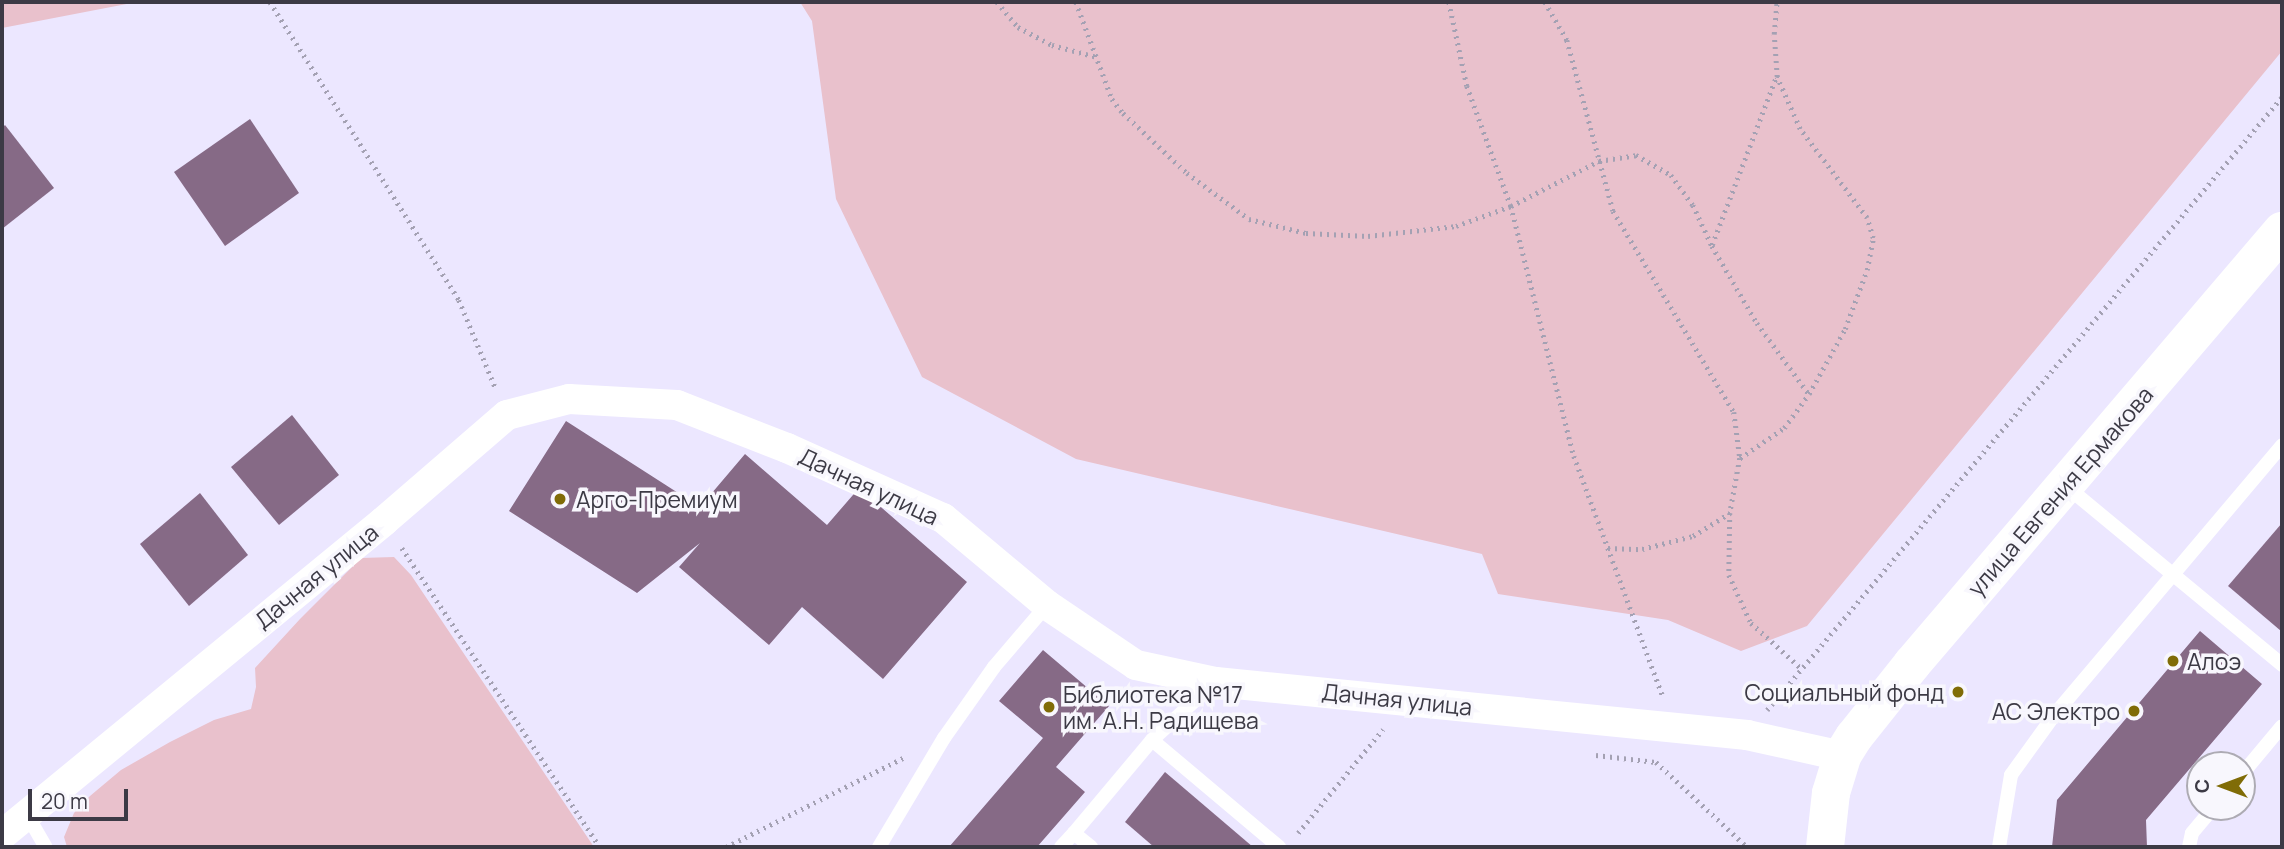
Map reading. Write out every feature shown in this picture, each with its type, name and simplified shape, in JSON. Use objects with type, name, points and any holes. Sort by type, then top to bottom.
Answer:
[{"type":"main road","name":"улица Евгения Ермакова","points":[[1842,756],[1912,664],[2282,231]]},
{"type":"main road","points":[[1825,847],[1831,793],[1842,756]]},
{"type":"street","name":"Дачная улица","points":[[2,835],[384,521],[507,415],[569,399],[677,405],[787,448],[943,518],[1046,605],[1136,665],[1216,681],[1747,735],[1842,756]]},
{"type":"lane","points":[[1999,847],[2011,775],[2055,714],[2282,445]]},
{"type":"lane","points":[[2065,485],[2282,665]]},
{"type":"lane","points":[[879,847],[944,738],[995,667],[1046,605]]},
{"type":"lane","points":[[1061,847],[1152,740],[1216,681]]},
{"type":"lane","points":[[2256,757],[2282,726]]},
{"type":"lane","points":[[1152,740],[1279,847]]},
{"type":"lane","points":[[26,813],[46,847]]},
{"type":"lane","points":[[2189,847],[2192,832],[2202,821]]},
{"type":"lane","points":[[1074,832],[1091,847]]},
{"type":"path","points":[[270,2],[460,300],[507,415]]},
{"type":"path","points":[[996,2],[1018,27],[1052,46],[1097,57]]},
{"type":"path","points":[[1076,2],[1112,99],[1123,113],[1187,173],[1249,219],[1306,233],[1368,236],[1456,226],[1511,206],[1599,161],[1636,155],[1671,175],[1693,205],[1712,246],[1757,323],[1809,394]]},
{"type":"path","points":[[1449,2],[1468,86],[1511,206],[1574,456],[1675,726]]},
{"type":"path","points":[[1545,2],[1567,40],[1613,211],[1734,412],[1740,458],[1730,513],[1729,575],[1751,624],[1801,668]]},
{"type":"path","points":[[1740,458],[1784,428],[1809,394],[1845,329],[1867,270],[1873,238],[1867,218],[1800,129],[1777,77],[1774,34],[1777,2]]},
{"type":"path","points":[[1712,246],[1777,77]]},
{"type":"path","points":[[1747,735],[2282,97]]},
{"type":"path","points":[[1608,548],[1642,549],[1693,536],[1730,513]]},
{"type":"path","points":[[384,521],[600,847]]},
{"type":"path","points":[[1294,837],[1384,728]]},
{"type":"path","points":[[726,847],[944,738]]},
{"type":"path","points":[[1588,754],[1656,762],[1747,847]]},
{"type":"shaded area","points":[[2,2],[137,2],[2,28]]},
{"type":"shaded area","points":[[800,2],[2282,2],[2282,51],[1807,626],[1741,651],[1668,620],[1498,594],[1482,554],[1076,459],[922,377],[836,199],[812,21]]},
{"type":"shaded area","points":[[394,557],[411,575],[594,847],[67,847],[64,837],[74,813],[90,796],[121,770],[170,742],[214,720],[251,709],[256,687],[255,668],[300,619],[361,558]]},
{"type":"building","points":[[250,119],[299,193],[225,246],[174,172]]},
{"type":"building","points":[[5,125],[54,188],[2,229],[2,128]]},
{"type":"building","points":[[292,415],[339,475],[279,525],[231,467]]},
{"type":"building","points":[[566,421],[700,507],[745,454],[827,525],[859,488],[967,582],[883,679],[802,607],[769,645],[679,567],[700,543],[637,593],[509,511]]},
{"type":"building","points":[[200,493],[248,555],[189,606],[140,544]]},
{"type":"building","points":[[2282,523],[2282,630],[2281,631],[2228,586]]},
{"type":"building","points":[[2200,631],[2262,684],[2205,751],[2186,751],[2186,773],[2146,820],[2147,847],[2052,847],[2057,800]]},
{"type":"building","points":[[1043,650],[1109,706],[1056,767],[1085,792],[1037,847],[949,847],[1043,738],[999,701]]},
{"type":"building","points":[[1165,772],[1253,847],[1154,847],[1125,822]]},
{"type":"place","name":"Арго-Премиум","points":[[560,499]]},
{"type":"place","name":"Алоэ","points":[[2173,661]]},
{"type":"place","name":"Социальный фонд","points":[[1958,692]]},
{"type":"place","name":"Библиотека №17 им. А.Н. Радищева","points":[[1049,707]]},
{"type":"place","name":"АС Электро","points":[[2134,711]]}]
